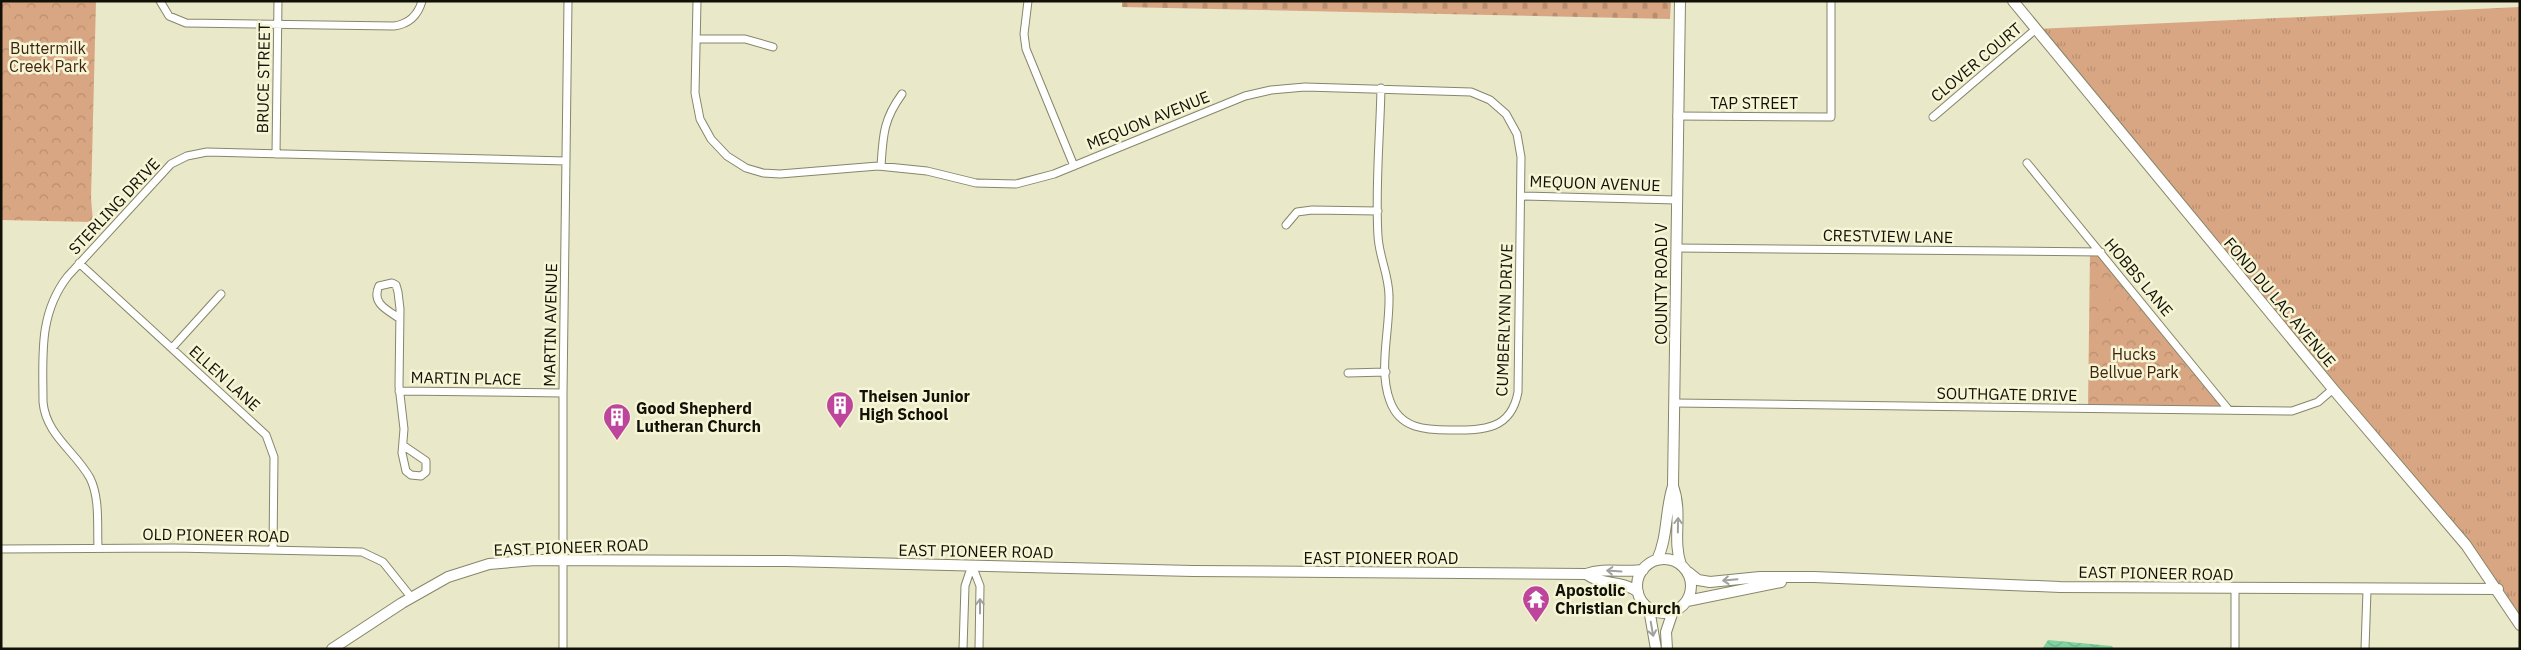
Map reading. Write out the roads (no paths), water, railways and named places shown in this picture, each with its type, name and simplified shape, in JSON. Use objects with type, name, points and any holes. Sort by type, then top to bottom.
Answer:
[{"type":"main road","name":"COUNTY ROAD V","points":[[1680,1],[1673,486],[1679,501],[1677,549],[1684,569]]},
{"type":"main road","name":"FOND DU LAC AVENUE","points":[[2013,1],[2333,389],[2466,546],[2498,590],[2520,625]]},
{"type":"main road","points":[[1586,574],[1598,570],[1630,572],[1643,570],[1656,560],[1662,548],[1668,502],[1673,486]]},
{"type":"main road","name":"EAST PIONEER ROAD","points":[[332,649],[411,598],[448,577],[467,570],[506,562],[564,560],[972,565],[1346,573],[1586,574],[1597,581],[1622,584],[1638,592]]},
{"type":"main road","points":[[1656,560],[1675,561],[1698,580],[1710,582],[1760,577],[1814,577]]},
{"type":"main road","points":[[1684,569],[1691,586],[1687,600]]},
{"type":"main road","points":[[1643,570],[1638,592],[1649,609],[1656,649]]},
{"type":"main road","name":"EAST PIONEER ROAD","points":[[1814,577],[2060,587],[2498,590]]},
{"type":"main road","points":[[1667,649],[1666,632],[1673,611],[1687,600],[1814,577]]},
{"type":"main road","points":[[1649,609],[1673,611]]},
{"type":"street","points":[[160,1],[169,16],[183,23],[398,25],[412,19],[422,1]]},
{"type":"street","name":"BRUCE STREET","points":[[276,154],[278,1]]},
{"type":"street","name":"MARTIN AVENUE","points":[[563,649],[563,393],[568,1]]},
{"type":"street","name":"MEQUON AVENUE","points":[[696,1],[695,93],[699,116],[711,139],[734,161],[749,169],[774,174],[845,167],[881,166],[927,171],[976,183],[1004,185],[1036,180],[1226,103],[1260,93],[1305,87],[1381,88],[1464,91],[1484,97],[1496,104],[1510,120],[1518,138],[1521,196],[1676,200]]},
{"type":"street","points":[[1028,1],[1024,34],[1027,52],[1074,166]]},
{"type":"street","name":"TAP STREET","points":[[1677,116],[1831,117],[1831,1]]},
{"type":"street","name":"CLOVER COURT","points":[[1933,117],[2036,29]]},
{"type":"street","points":[[696,39],[745,39],[773,47]]},
{"type":"street","name":"CUMBERLYNN DRIVE","points":[[1381,88],[1379,246],[1390,296],[1386,372],[1389,398],[1394,410],[1406,422],[1418,428],[1484,429],[1498,424],[1510,413],[1518,392],[1521,196]]},
{"type":"street","points":[[881,166],[884,125],[890,110],[902,94]]},
{"type":"street","name":"STERLING DRIVE","points":[[98,547],[96,495],[92,484],[86,471],[50,427],[43,402],[46,317],[59,288],[164,171],[179,159],[201,153],[566,161]]},
{"type":"street","name":"HOBBS LANE","points":[[2027,163],[2228,409]]},
{"type":"street","points":[[1286,225],[1297,212],[1312,210],[1378,211]]},
{"type":"street","name":"CRESTVIEW LANE","points":[[1676,248],[2101,252]]},
{"type":"street","name":"ELLEN LANE","points":[[80,263],[260,428],[269,440],[274,464],[273,550]]},
{"type":"street","name":"MARTIN PLACE","points":[[399,318],[378,303],[376,297],[379,286],[392,283],[396,285],[399,318],[400,391],[404,446],[402,453],[406,471],[416,477],[421,476],[426,472],[426,461],[404,446]]},
{"type":"street","points":[[172,348],[221,294]]},
{"type":"street","points":[[1348,373],[1386,372]]},
{"type":"street","name":"SOUTHGATE DRIVE","points":[[1674,403],[2292,411],[2318,402],[2333,389]]},
{"type":"street","name":"MARTIN PLACE","points":[[400,391],[563,393]]},
{"type":"street","name":"OLD PIONEER ROAD","points":[[1,549],[98,547],[368,553],[384,562],[411,598]]},
{"type":"street","points":[[963,649],[965,586],[972,565]]},
{"type":"street","points":[[972,565],[980,586],[979,649]]},
{"type":"street","points":[[2235,589],[2235,649]]},
{"type":"street","points":[[2366,649],[2367,590]]},
{"type":"water","points":[[2048,640],[2112,646],[2114,649],[2042,649]]},
{"type":"place","name":"Theisen Junior High School","points":[[840,429]]},
{"type":"place","name":"Good Shepherd Lutheran Church","points":[[617,441]]},
{"type":"place","name":"Apostolic Christian Church","points":[[1536,623]]},
{"type":"park label","name":"Buttermilk Creek Park","points":[[48,57]]},
{"type":"park label","name":"Hucks Bellvue Park","points":[[2134,363]]}]
